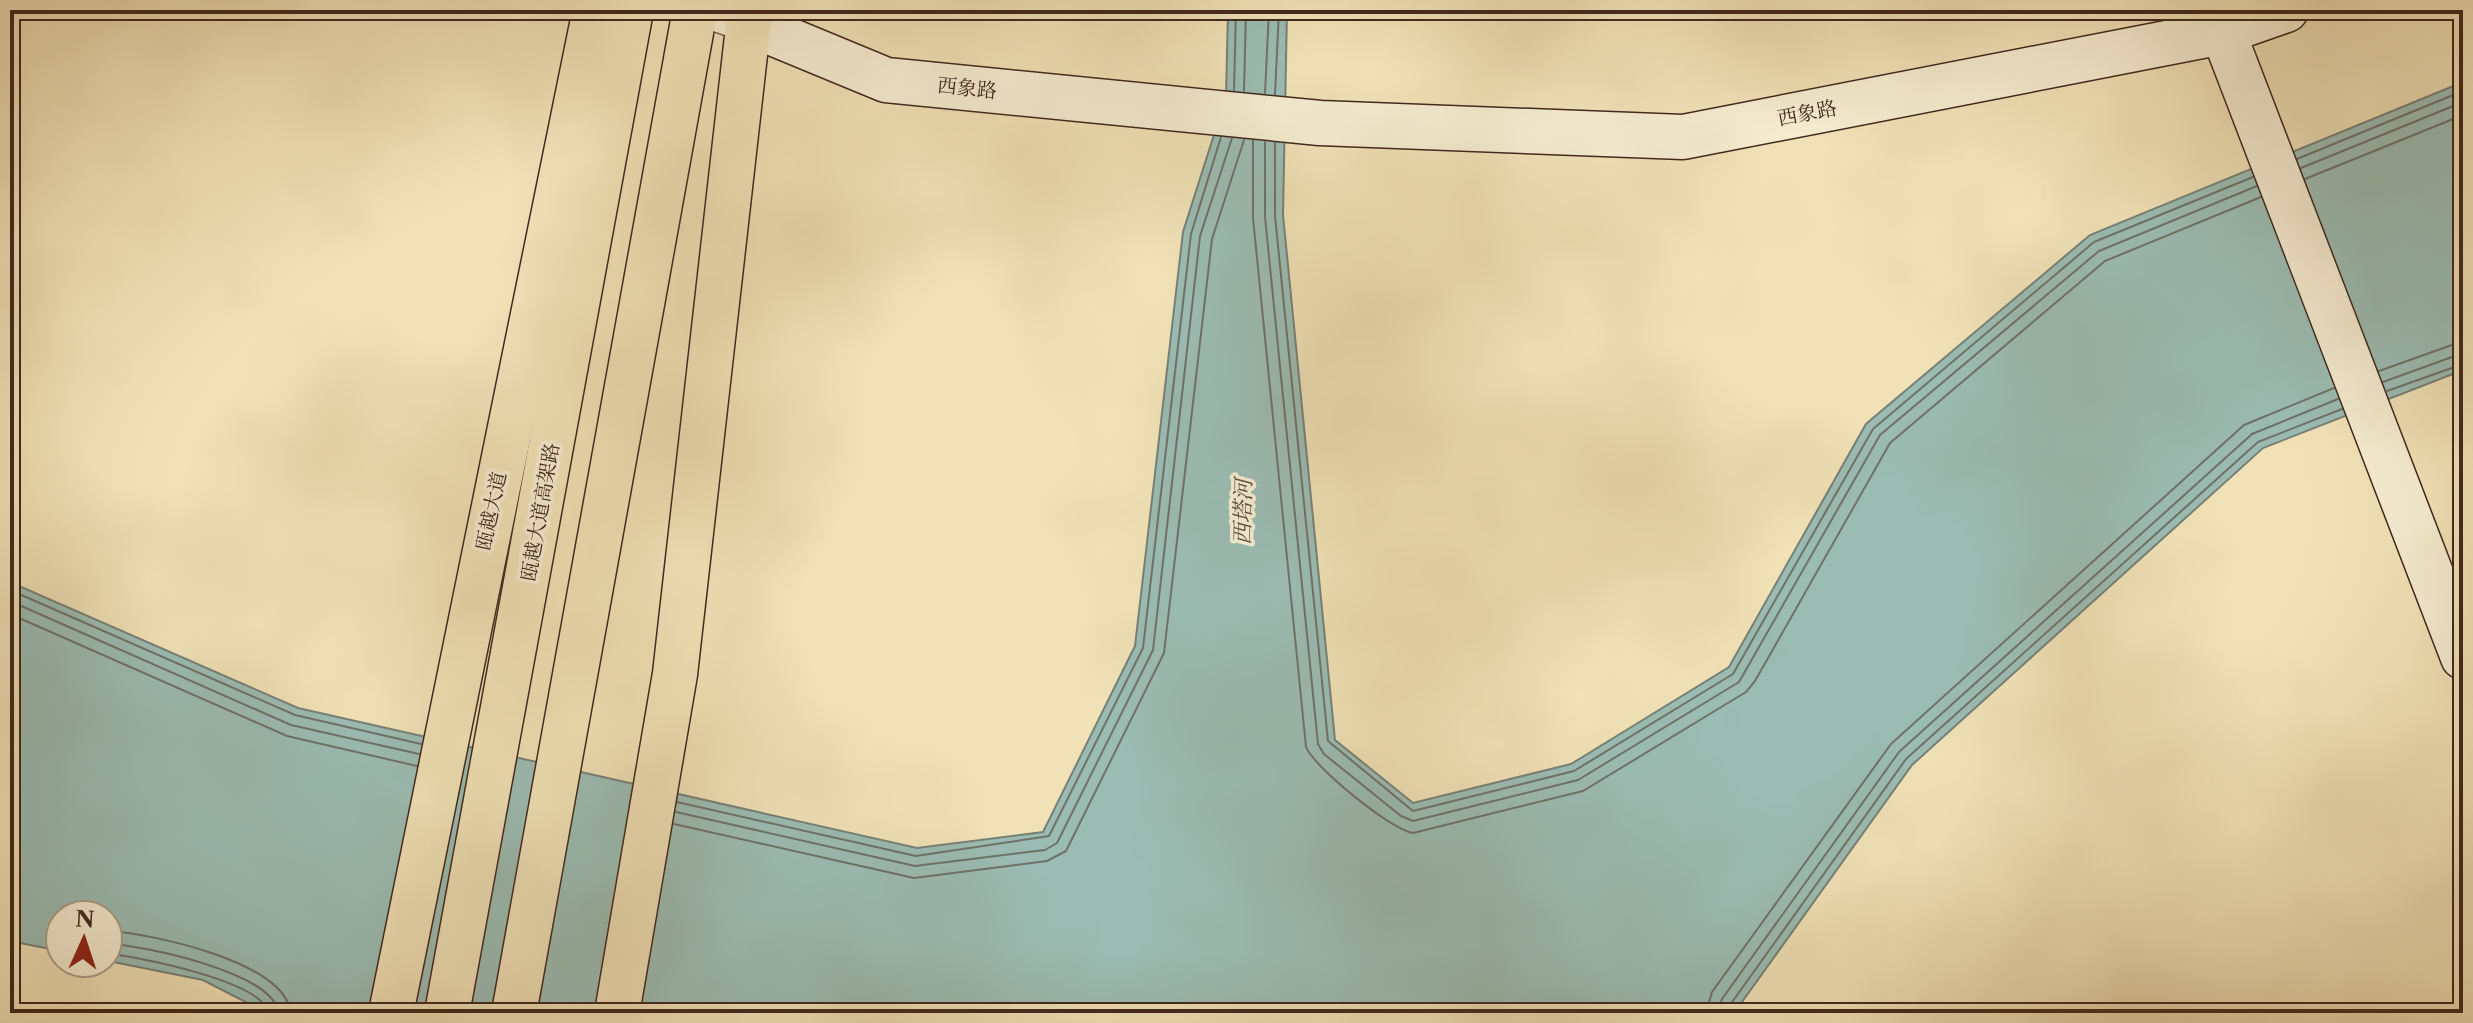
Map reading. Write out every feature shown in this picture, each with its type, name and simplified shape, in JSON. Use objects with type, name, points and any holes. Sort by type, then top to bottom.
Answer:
[{"type":"highway","name":"瓯越大道","points":[[391,1013],[468,622],[595,10]]},
{"type":"highway","name":"瓯越大道高架路","points":[[447,1013],[631,10]]},
{"type":"highway","points":[[514,1013],[695,10]]},
{"type":"highway","points":[[617,1013],[675,674],[736,14]]},
{"type":"highway","points":[[413,1013],[500,731]]},
{"type":"highway","points":[[546,1013],[561,745]]},
{"type":"street","name":"西象路","points":[[736,14],[886,80],[1320,123],[1683,137],[2223,32],[2286,10]]},
{"type":"street","points":[[2223,32],[2463,657]]},
{"type":"water","name":"西塔河","points":[[1228,10],[1287,10],[1283,215],[1335,740],[1413,803],[1571,764],[1729,667],[1866,424],[2090,235],[2463,82],[2463,370],[2263,448],[1912,765],[1734,1013],[267,1013],[203,980],[124,964],[124,899],[44,899],[44,948],[10,941],[10,582],[298,708],[917,848],[1043,832],[1135,646],[1183,232],[1226,97]]}]
